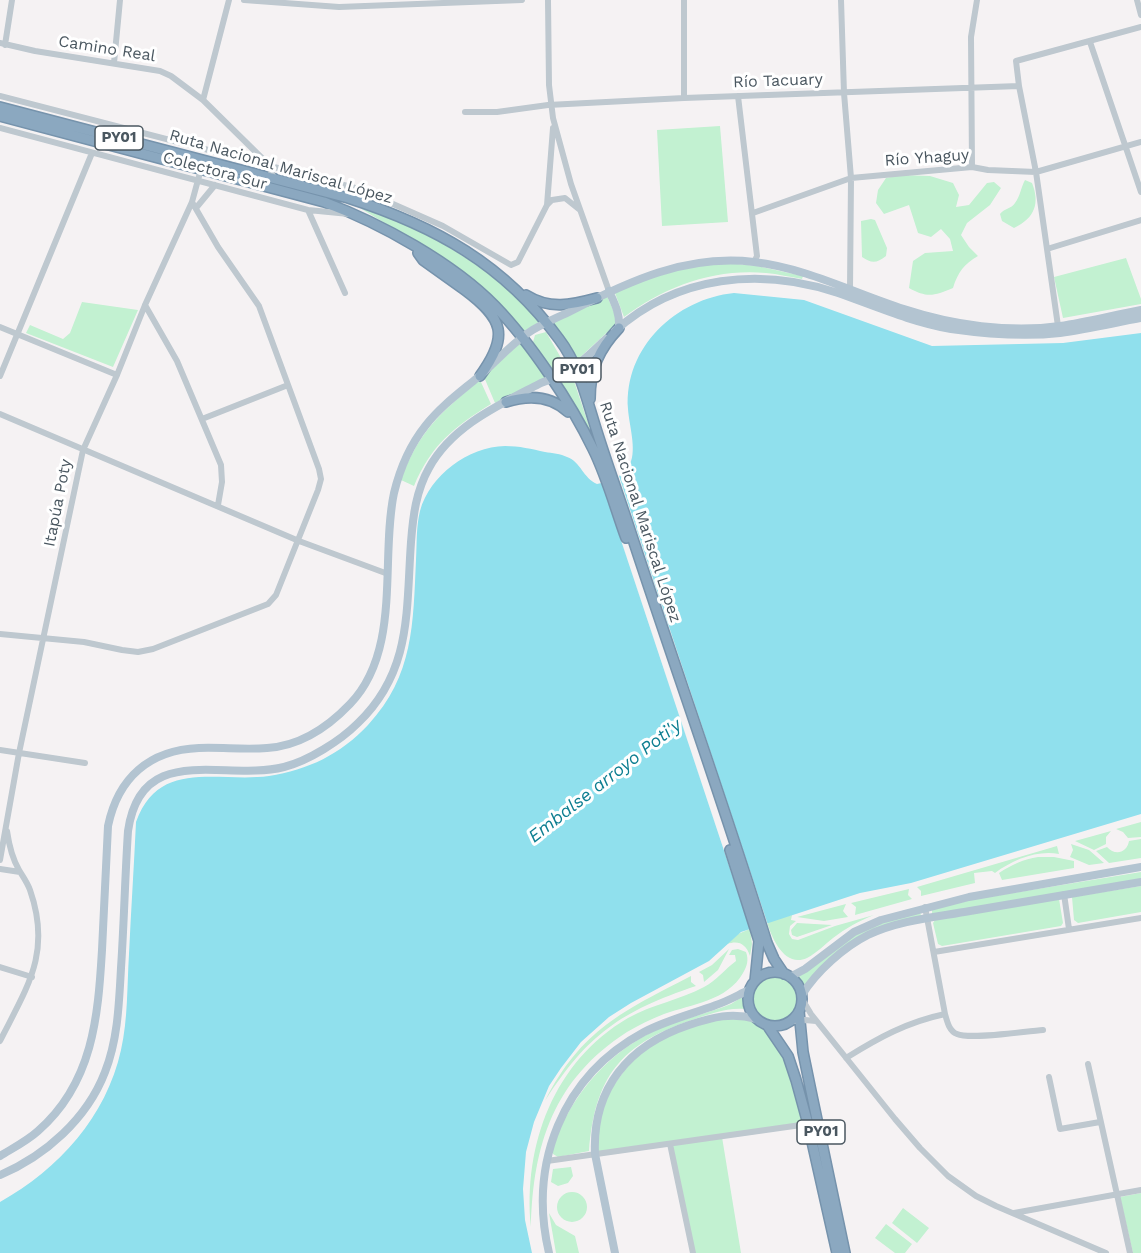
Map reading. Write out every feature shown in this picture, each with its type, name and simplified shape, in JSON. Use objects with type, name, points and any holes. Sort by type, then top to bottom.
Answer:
[{"type":"highway","name":"Ruta Nacional Mariscal López","points":[[4,112],[324,202],[356,214],[413,246],[473,286],[494,304],[551,379],[581,426],[606,472]]},
{"type":"highway","name":"Ruta Nacional Mariscal López","points":[[4,112],[274,178],[348,198],[406,219],[464,249],[490,266],[547,324],[569,353],[575,366],[590,409],[606,472],[759,930],[774,959],[796,982],[802,998]]},
{"type":"highway","points":[[413,246],[423,260],[480,301],[492,313],[498,330],[498,344],[494,355],[480,376]]},
{"type":"highway","points":[[513,287],[535,300],[552,305],[572,305],[597,298]]},
{"type":"highway","points":[[590,409],[596,358],[619,328]]},
{"type":"highway","points":[[506,402],[530,397],[548,400],[564,407],[581,426]]},
{"type":"highway","name":"Ruta Nacional Mariscal López","points":[[749,990],[755,981],[759,930]]},
{"type":"highway","points":[[755,981],[768,973],[787,975]]},
{"type":"highway","points":[[749,990],[748,1006],[756,1019]]},
{"type":"highway","name":"PY01","points":[[802,998],[797,1017],[810,1090],[845,1253]]},
{"type":"highway","points":[[767,1025],[780,1026],[797,1017]]},
{"type":"highway","name":"PY01","points":[[756,1019],[767,1025],[788,1056],[808,1124],[837,1253]]},
{"type":"main road","points":[[0,1156],[27,1139],[50,1119],[72,1090],[87,1056],[94,1035],[99,1005],[108,826],[112,808],[127,781],[141,767],[158,756],[179,750],[268,748],[300,740],[323,728],[350,705],[370,675],[380,645],[386,617],[393,504],[405,460],[417,437],[434,416],[522,338],[609,291],[686,264],[719,260],[754,262],[791,269],[906,310],[964,324],[1010,328],[1058,326],[1141,310]]},
{"type":"main road","points":[[0,1175],[40,1154],[68,1128],[91,1100],[105,1073],[117,1029],[128,831],[133,807],[152,783],[174,772],[194,769],[273,769],[295,763],[342,737],[372,710],[394,671],[402,648],[406,624],[413,515],[419,490],[428,469],[444,446],[461,429],[506,402],[565,374],[647,307],[670,295],[700,285],[736,278],[798,282],[924,323],[984,333],[1060,333],[1141,318]]},
{"type":"main road","points":[[609,291],[620,319],[619,328]]},
{"type":"main road","points":[[787,975],[806,969],[860,928],[925,907],[998,891],[1141,867]]},
{"type":"main road","points":[[802,998],[817,974],[859,940],[879,930],[927,918],[1141,882]]},
{"type":"main road","points":[[549,1253],[541,1206],[543,1178],[557,1129],[578,1090],[608,1056],[645,1031],[670,1020],[726,1002],[749,990]]},
{"type":"main road","points":[[615,1253],[595,1154],[596,1125],[603,1100],[615,1076],[640,1048],[673,1030],[709,1018],[730,1014],[756,1019]]},
{"type":"street","points":[[2,44],[12,0]]},
{"type":"street","points":[[114,63],[120,0]]},
{"type":"street","points":[[203,100],[229,0]]},
{"type":"street","points":[[244,0],[340,4],[522,0]]},
{"type":"street","points":[[548,0],[550,105],[580,210],[609,291]]},
{"type":"street","points":[[684,0],[684,98]]},
{"type":"street","points":[[841,0],[850,178],[850,290]]},
{"type":"street","points":[[972,167],[971,37],[977,0]]},
{"type":"street","points":[[1137,0],[1141,15]]},
{"type":"street","points":[[1058,326],[1036,172],[1016,61],[1141,27]]},
{"type":"street","points":[[1090,42],[1141,192]]},
{"type":"street","name":"Camino Real","points":[[2,44],[160,71],[171,76],[203,100],[267,163],[274,178]]},
{"type":"street","name":"Río Tacuary","points":[[465,112],[497,112],[550,105],[684,98],[1019,86]]},
{"type":"street","points":[[0,96],[267,163],[359,189],[443,225],[512,265],[518,262],[552,200],[565,198],[580,210]]},
{"type":"street","points":[[738,96],[753,213],[757,256],[754,262]]},
{"type":"street","points":[[1,130],[4,112]]},
{"type":"street","points":[[547,206],[553,118]]},
{"type":"street","name":"Colectora Sur","points":[[1,130],[308,210],[356,214]]},
{"type":"street","name":"Río Yhaguy","points":[[753,213],[850,178],[972,167],[1036,172],[1141,142]]},
{"type":"street","points":[[0,376],[92,153]]},
{"type":"street","name":"Itapúa Poty","points":[[0,860],[19,753],[83,450],[117,375],[144,305],[194,205],[201,169]]},
{"type":"street","points":[[252,195],[255,183]]},
{"type":"street","points":[[0,634],[84,642],[122,651],[138,652],[153,649],[268,604],[276,595],[299,541],[321,479],[259,306],[218,247],[194,205],[215,185]]},
{"type":"street","points":[[308,210],[345,292]]},
{"type":"street","points":[[1047,249],[1141,220]]},
{"type":"street","points":[[144,305],[177,361],[220,465],[222,482],[218,505]]},
{"type":"street","points":[[0,327],[117,375]]},
{"type":"street","points":[[202,419],[288,385]]},
{"type":"street","points":[[0,414],[299,541],[388,574]]},
{"type":"street","points":[[0,750],[86,763]]},
{"type":"street","points":[[0,1041],[32,977],[39,943],[37,910],[26,879],[20,872],[9,848],[6,825]]},
{"type":"street","points":[[0,869],[20,872]]},
{"type":"street","points":[[1064,894],[1069,929]]},
{"type":"street","points":[[925,907],[945,1014],[950,1028],[957,1034],[972,1035],[1043,1030]]},
{"type":"street","points":[[934,952],[1141,918]]},
{"type":"street","points":[[0,968],[32,977]]},
{"type":"street","points":[[802,998],[817,1022],[913,1141],[948,1176],[976,1196],[1106,1253]]},
{"type":"street","points":[[846,1058],[888,1033],[919,1019],[945,1014]]},
{"type":"street","points":[[797,1017],[817,1022]]},
{"type":"street","points":[[1088,1065],[1130,1253]]},
{"type":"street","points":[[1049,1077],[1060,1129],[1100,1122]]},
{"type":"street","points":[[547,1161],[808,1124]]},
{"type":"street","points":[[670,1144],[693,1253]]},
{"type":"street","points":[[1013,1213],[1141,1190]]},
{"type":"green space","points":[[720,126],[728,222],[662,226],[657,130]]},
{"type":"green space","points":[[901,175],[930,176],[953,183],[959,195],[956,207],[969,205],[987,183],[994,182],[1001,188],[990,205],[967,223],[961,235],[978,256],[962,269],[953,288],[941,293],[931,295],[909,288],[913,261],[925,253],[953,251],[950,239],[941,229],[931,237],[918,233],[909,205],[884,214],[876,203],[878,190],[886,178]]},
{"type":"green space","points":[[1025,180],[1032,183],[1036,197],[1034,209],[1027,220],[1014,228],[1002,221],[1000,214],[1015,203]]},
{"type":"green space","points":[[360,208],[411,227],[458,253],[501,284],[541,321],[524,331],[474,281],[447,261]]},
{"type":"green space","points":[[875,220],[887,248],[886,256],[874,262],[862,257],[861,221]]},
{"type":"green space","points":[[1126,258],[1141,304],[1063,318],[1054,277]]},
{"type":"green space","points":[[727,263],[757,266],[803,276],[802,279],[771,273],[747,272],[709,277],[690,282],[656,297],[624,317],[615,293],[650,278],[692,266]]},
{"type":"green space","points":[[607,296],[616,317],[615,325],[576,361],[551,323]]},
{"type":"green space","points":[[82,302],[138,310],[113,367],[26,333],[30,325],[63,339],[70,333]]},
{"type":"green space","points":[[546,332],[564,363],[564,367],[553,371],[533,342],[535,335]]},
{"type":"green space","points":[[522,341],[546,379],[495,403],[484,377]]},
{"type":"green space","points":[[572,375],[592,435],[559,381]]},
{"type":"green space","points":[[480,380],[491,404],[445,438],[428,459],[414,486],[401,480],[415,449],[432,424]]},
{"type":"green space","points":[[1141,822],[1141,837],[1128,838],[1116,829]]},
{"type":"green space","points":[[1111,831],[1106,837],[1106,844],[1094,850],[1075,841]]},
{"type":"green space","points":[[1141,839],[1141,858],[1109,863],[1096,851],[1107,847],[1114,852],[1120,852],[1126,848],[1129,841]]},
{"type":"green space","points":[[1071,844],[1089,850],[1104,863],[1089,865],[1070,857],[1073,850]]},
{"type":"green space","points":[[1057,846],[1059,854],[1033,855],[1017,860],[995,873],[992,871],[974,873],[975,883],[921,896],[921,891],[917,887]]},
{"type":"green space","points":[[1038,857],[1074,861],[1074,868],[1002,880],[999,873],[1008,867]]},
{"type":"green space","points":[[1141,872],[1141,880],[932,914],[932,909],[976,899]]},
{"type":"green space","points":[[1141,886],[1141,912],[1078,923],[1074,920],[1072,897]]},
{"type":"green space","points":[[909,889],[908,895],[912,899],[855,915],[856,907],[851,903]]},
{"type":"green space","points":[[1059,899],[1063,923],[1061,926],[942,946],[938,944],[933,923],[935,920]]},
{"type":"green space","points":[[846,904],[843,911],[848,917],[824,921],[797,917]]},
{"type":"green space","points":[[920,913],[922,917],[868,933],[804,985],[798,977],[855,934],[875,925]]},
{"type":"green space","points":[[792,915],[791,920],[796,921],[790,926],[789,934],[792,939],[798,940],[874,915],[848,928],[811,956],[799,960],[792,959],[781,950],[767,922]]},
{"type":"green space","points":[[797,923],[832,925],[797,937],[792,935],[791,930]]},
{"type":"green space","points":[[750,929],[752,944],[750,956],[742,944],[735,942],[727,944],[738,934]]},
{"type":"green space","points":[[729,949],[718,970],[704,982],[703,975],[699,972],[712,965]]},
{"type":"green space","points":[[738,949],[746,952],[746,968],[728,990],[708,1000],[659,1016],[627,1032],[602,1050],[581,1071],[565,1092],[552,1116],[543,1141],[537,1168],[531,1227],[532,1166],[539,1136],[549,1108],[563,1081],[580,1057],[602,1036],[628,1018],[708,984],[736,961],[735,955],[729,955],[732,950]]},
{"type":"green space","points":[[691,976],[691,982],[696,986],[670,995],[626,1016],[591,1042],[560,1078],[545,1101],[573,1056],[589,1039],[624,1012]]},
{"type":"green space","points":[[775,976],[791,983],[798,999],[791,1015],[775,1022],[759,1015],[752,999],[759,983]]},
{"type":"green space","points":[[742,997],[746,1009],[712,1013],[667,1029],[630,1052],[616,1066],[598,1102],[589,1151],[558,1157],[553,1154],[557,1134],[567,1115],[596,1074],[608,1062],[649,1033],[731,1004]]},
{"type":"green space","points":[[709,1018],[751,1018],[766,1024],[774,1034],[789,1064],[808,1124],[595,1154],[603,1100],[641,1048]]},
{"type":"green space","points":[[722,1137],[741,1253],[693,1253],[670,1144]]},
{"type":"green space","points":[[571,1167],[573,1176],[568,1183],[558,1186],[551,1182],[553,1169]]},
{"type":"green space","points":[[572,1192],[578,1193],[586,1201],[586,1213],[578,1221],[572,1222],[566,1221],[558,1213],[557,1207],[558,1201],[566,1193]]},
{"type":"green space","points":[[1141,1193],[1141,1253],[1133,1253],[1120,1197]]},
{"type":"green space","points":[[903,1208],[929,1228],[917,1243],[892,1223]]},
{"type":"green space","points":[[549,1213],[556,1225],[575,1236],[579,1253],[556,1253]]},
{"type":"green space","points":[[886,1224],[912,1244],[905,1253],[895,1253],[875,1238]]},
{"type":"water","name":"Embalse arroyo Poti'y","points":[[734,293],[804,300],[932,346],[1063,343],[1141,333],[1141,814],[911,883],[860,893],[741,932],[709,961],[609,1017],[581,1042],[561,1068],[549,1086],[534,1122],[526,1152],[523,1189],[525,1220],[532,1253],[0,1253],[0,1202],[42,1174],[77,1139],[92,1119],[114,1074],[121,1050],[126,1014],[136,822],[146,802],[159,789],[175,781],[192,778],[269,776],[297,770],[323,759],[358,735],[383,706],[403,668],[412,627],[419,517],[425,498],[432,486],[452,465],[464,458],[491,448],[505,446],[565,456],[576,462],[588,478],[597,484],[621,475],[630,464],[633,451],[628,409],[629,386],[644,347],[674,316],[692,305],[713,297]]},
{"type":"pier","points":[[618,473],[768,925],[751,932],[601,480]]}]
